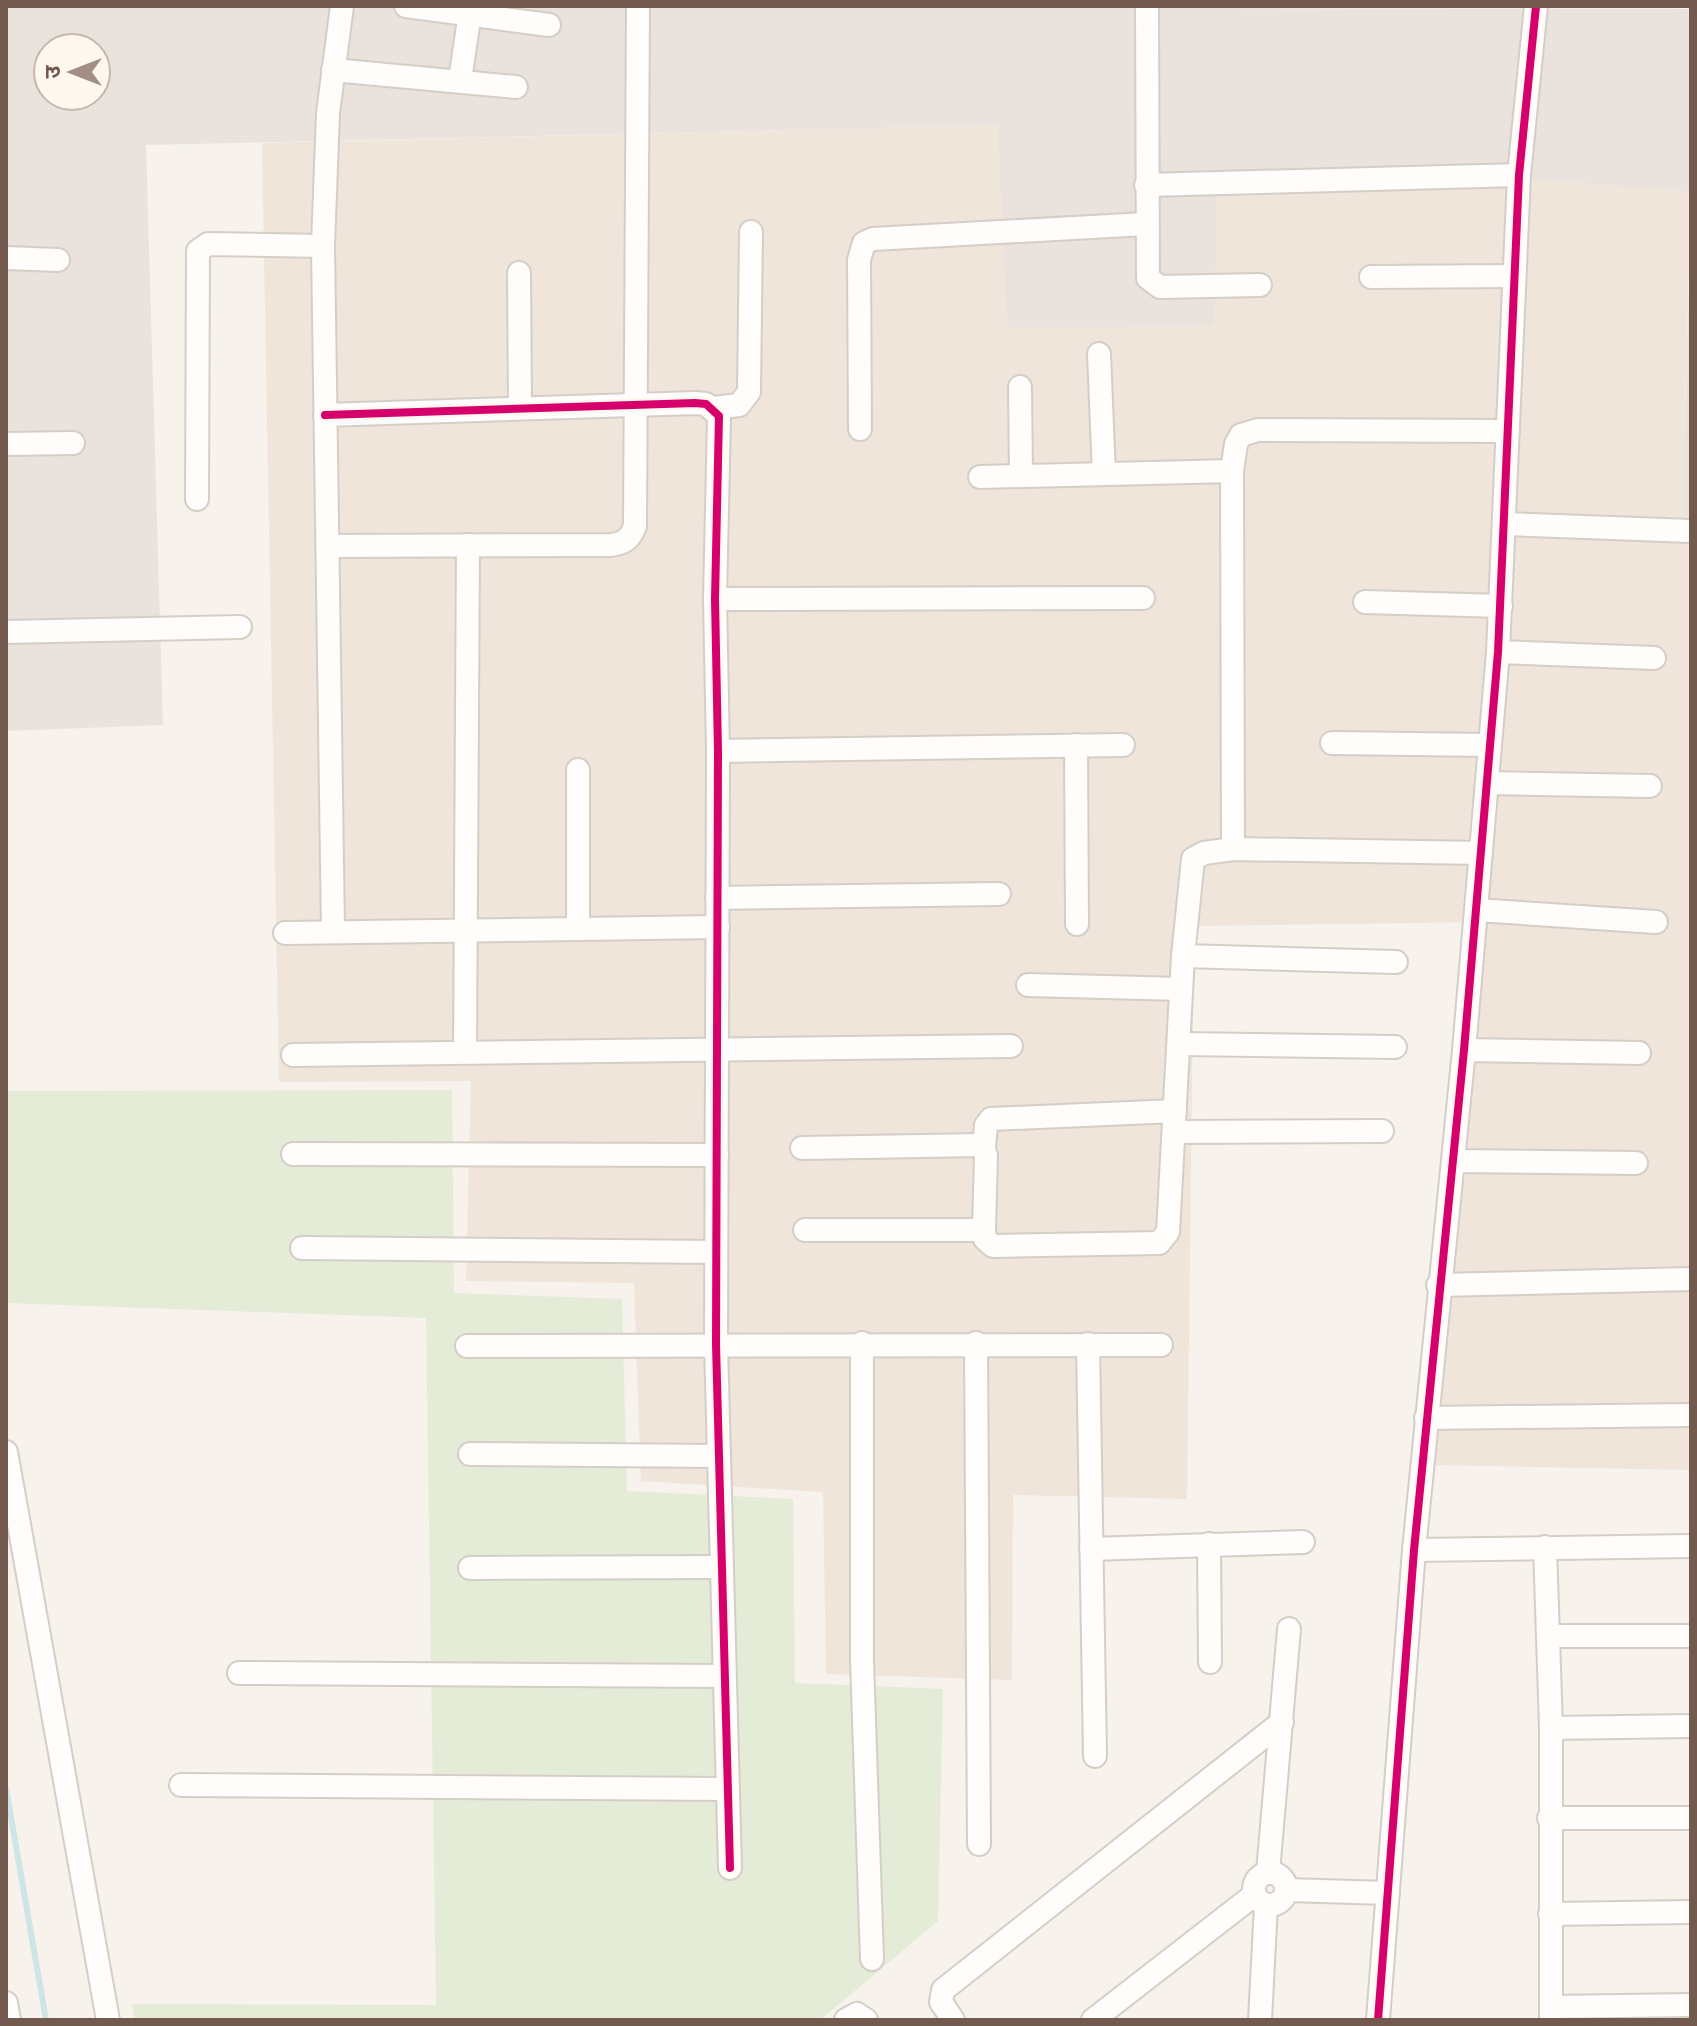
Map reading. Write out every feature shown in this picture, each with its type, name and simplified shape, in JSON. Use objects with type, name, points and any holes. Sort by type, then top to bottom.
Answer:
[{"type":"street","points":[[333,931],[323,246],[327,122],[342,6]]},
{"type":"street","points":[[406,6],[471,10],[549,25]]},
{"type":"street","points":[[328,546],[611,545],[628,540],[635,526],[638,6]]},
{"type":"street","points":[[1147,6],[1146,272],[1155,286],[1260,285]]},
{"type":"street","points":[[1378,2020],[1414,1550],[1488,783],[1506,524],[1519,175],[1536,6]]},
{"type":"street","points":[[460,80],[471,10]]},
{"type":"street","points":[[333,70],[516,87]]},
{"type":"street","points":[[1146,185],[1519,175]]},
{"type":"street","points":[[860,429],[859,260],[864,243],[873,239],[1146,224]]},
{"type":"street","points":[[325,415],[636,404],[695,403],[713,408],[739,405],[749,392],[751,232]]},
{"type":"street","points":[[197,499],[198,251],[208,244],[323,246]]},
{"type":"street","points":[[6,258],[58,260]]},
{"type":"street","points":[[519,273],[520,408]]},
{"type":"street","points":[[1371,277],[1514,276]]},
{"type":"street","points":[[1099,354],[1104,474]]},
{"type":"street","points":[[1020,387],[1021,475]]},
{"type":"street","points":[[713,408],[720,423],[715,599],[718,751],[717,1456],[730,1868]]},
{"type":"street","points":[[1233,849],[1232,471],[1236,444],[1246,432],[1508,431]]},
{"type":"street","points":[[6,444],[73,443]]},
{"type":"street","points":[[980,477],[1232,471]]},
{"type":"street","points":[[1506,524],[1691,531]]},
{"type":"street","points":[[465,1051],[468,545]]},
{"type":"street","points":[[715,599],[1143,598]]},
{"type":"street","points":[[1365,602],[1501,606]]},
{"type":"street","points":[[6,632],[240,627]]},
{"type":"street","points":[[1498,652],[1654,658]]},
{"type":"street","points":[[1332,743],[1490,745]]},
{"type":"street","points":[[1076,745],[1077,924]]},
{"type":"street","points":[[718,751],[1123,745]]},
{"type":"street","points":[[578,770],[578,929]]},
{"type":"street","points":[[1488,783],[1650,786]]},
{"type":"street","points":[[1382,1131],[1175,1122],[991,1119],[986,1125],[984,1147],[984,1230],[988,1243],[998,1247],[1159,1243],[1168,1232],[1175,1122],[1180,1044],[1183,956],[1193,859],[1233,849],[1481,853]]},
{"type":"street","points":[[717,898],[999,894]]},
{"type":"street","points":[[1476,910],[1656,922]]},
{"type":"street","points":[[285,933],[718,927]]},
{"type":"street","points":[[1183,956],[1396,962]]},
{"type":"street","points":[[1028,985],[1181,989]]},
{"type":"street","points":[[1180,1044],[1395,1047]]},
{"type":"street","points":[[293,1055],[716,1047],[1011,1046]]},
{"type":"street","points":[[1464,1050],[1639,1053]]},
{"type":"street","points":[[802,1148],[977,1144],[984,1147]]},
{"type":"street","points":[[293,1154],[717,1155]]},
{"type":"street","points":[[1453,1161],[1636,1163]]},
{"type":"street","points":[[805,1230],[984,1230]]},
{"type":"street","points":[[302,1248],[716,1252]]},
{"type":"street","points":[[1438,1285],[1691,1279]]},
{"type":"street","points":[[862,1343],[862,1660],[872,1959]]},
{"type":"street","points":[[467,1346],[862,1343],[1161,1345]]},
{"type":"street","points":[[976,1343],[979,1844]]},
{"type":"street","points":[[1088,1344],[1095,1756]]},
{"type":"street","points":[[1426,1418],[1691,1415]]},
{"type":"street","points":[[6,1452],[108,2020]]},
{"type":"street","points":[[470,1454],[717,1456]]},
{"type":"street","points":[[1091,1549],[1303,1542]]},
{"type":"street","points":[[1209,1544],[1210,1662]]},
{"type":"street","points":[[1414,1550],[1691,1546]]},
{"type":"street","points":[[1545,1547],[1551,1728],[1551,2013],[1691,2005]]},
{"type":"street","points":[[470,1568],[721,1567]]},
{"type":"street","points":[[1268,1872],[1289,1629]]},
{"type":"street","points":[[1548,1636],[1691,1636]]},
{"type":"street","points":[[239,1673],[724,1676]]},
{"type":"street","points":[[953,2020],[943,2007],[943,1990],[1282,1722]]},
{"type":"street","points":[[1551,1728],[1691,1726]]},
{"type":"street","points":[[181,1785],[727,1789]]},
{"type":"street","points":[[1549,1818],[1691,1818]]},
{"type":"street","points":[[1260,2020],[1260,1900],[1256,1880],[1268,1872],[1280,1875],[1286,1890]]},
{"type":"street","points":[[1286,1890],[1388,1893]]},
{"type":"street","points":[[1093,2020],[1260,1900],[1277,1904],[1286,1890]]},
{"type":"street","points":[[1550,1914],[1691,1912]]},
{"type":"street","points":[[6,2003],[9,2020]]},
{"type":"street","points":[[846,2020],[857,2014],[866,2020]]},
{"type":"shaded area","points":[[6,6],[1691,9],[1691,192],[1546,180],[1216,196],[1214,326],[1007,327],[997,125],[146,145],[163,725],[6,731]]},
{"type":"shaded area","points":[[997,125],[1007,327],[1215,196],[1546,180],[1691,192],[1682,515],[1691,516],[1691,1470],[1433,1465],[1479,922],[1194,926],[1187,1499],[1013,1495],[1012,1680],[826,1674],[823,1492],[641,1481],[634,1283],[466,1281],[471,1081],[279,1082],[262,143]]},
{"type":"shaded area","points":[[1691,220],[1691,516],[1682,516]]},
{"type":"green space","points":[[452,1090],[454,1293],[622,1299],[627,1491],[793,1499],[795,1683],[943,1689],[938,1921],[820,2020],[135,2020],[132,2004],[436,2005],[426,1318],[6,1303],[6,1091]]},
{"type":"waterway","points":[[6,1788],[46,2020]]},
{"type":"cycle path","points":[[1378,2020],[1414,1550],[1464,1050],[1498,652],[1519,175],[1536,6]]},
{"type":"cycle path","points":[[325,415],[695,403],[706,404],[719,416],[715,599],[718,751],[716,1344],[730,1868]]}]
